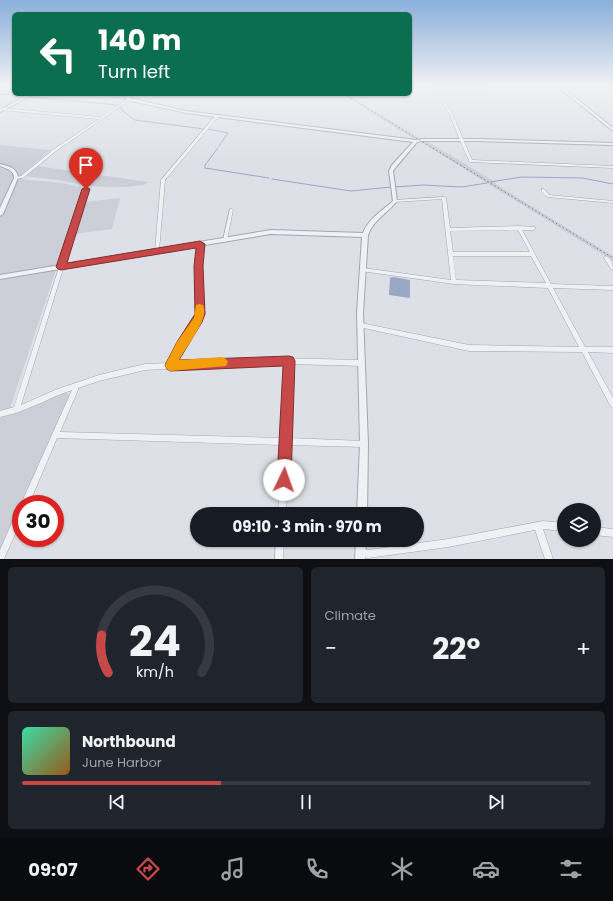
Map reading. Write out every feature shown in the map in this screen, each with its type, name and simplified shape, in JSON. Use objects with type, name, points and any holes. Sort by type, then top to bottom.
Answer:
[{"type":"street","points":[[35,112],[100,118]]},
{"type":"street","points":[[16,178],[22,177],[55,150],[110,112]]},
{"type":"street","points":[[187,112],[416,141],[494,140],[613,144]]},
{"type":"street","points":[[449,112],[460,141],[464,145],[471,161],[613,167]]},
{"type":"street","points":[[591,112],[613,130]]},
{"type":"street","points":[[156,251],[163,180],[217,116]]},
{"type":"street","points":[[395,201],[391,171],[416,141]]},
{"type":"street","points":[[0,165],[12,169],[16,174],[16,178],[0,214]]},
{"type":"street","points":[[16,410],[86,188]]},
{"type":"street","points":[[543,190],[548,196],[613,202]]},
{"type":"street","points":[[362,507],[364,444],[360,325],[365,235],[368,226],[395,201],[444,198],[454,282]]},
{"type":"street","points":[[225,240],[231,210]]},
{"type":"street","points":[[519,228],[613,405]]},
{"type":"street","points":[[448,230],[533,228]]},
{"type":"street","points":[[0,277],[275,231],[365,235]]},
{"type":"street","points":[[170,365],[180,346],[199,319],[200,244]]},
{"type":"street","points":[[451,254],[533,254]]},
{"type":"street","points":[[606,258],[613,268]]},
{"type":"street","points":[[363,270],[454,282],[613,288]]},
{"type":"street","points":[[360,325],[469,348],[613,350]]},
{"type":"street","points":[[282,507],[289,361]]},
{"type":"street","points":[[0,414],[16,410],[75,386],[122,371],[145,367],[289,361],[362,363]]},
{"type":"street","points":[[29,495],[75,390],[75,386]]},
{"type":"street","points":[[56,435],[364,444]]},
{"type":"street","points":[[360,556],[441,544],[538,526],[557,527]]},
{"type":"street","points":[[538,526],[549,559]]},
{"type":"street","points":[[0,558],[12,532]]},
{"type":"street","points":[[601,532],[613,533]]},
{"type":"street","points":[[279,559],[280,547]]},
{"type":"shaded area","points":[[371,112],[376,112],[421,139],[416,140]]},
{"type":"shaded area","points":[[419,141],[430,143],[495,182],[497,185],[613,256],[613,261]]},
{"type":"shaded area","points":[[0,145],[51,150],[19,177],[16,169],[0,164]]},
{"type":"shaded area","points":[[37,166],[148,182],[144,185],[105,187],[87,186],[59,180],[24,176]]},
{"type":"shaded area","points":[[0,168],[7,169],[13,175],[11,185],[0,207]]},
{"type":"shaded area","points":[[18,179],[62,183],[83,188],[83,193],[59,265],[0,275],[0,219]]},
{"type":"shaded area","points":[[120,198],[112,229],[74,234],[84,202]]},
{"type":"shaded area","points":[[56,270],[10,408],[0,411],[0,280]]},
{"type":"shaded area","points":[[65,392],[70,396],[26,495],[12,495],[12,527],[0,554],[0,418],[23,411]]},
{"type":"water","points":[[393,277],[410,280],[410,298],[389,295],[390,278]]},
{"type":"waterway","points":[[124,112],[135,120],[204,129]]},
{"type":"waterway","points":[[208,129],[228,133],[219,146]]},
{"type":"waterway","points":[[218,148],[205,165],[205,168],[269,178]]},
{"type":"waterway","points":[[490,182],[522,177],[582,178],[613,184]]},
{"type":"waterway","points":[[272,179],[351,191],[391,187]]},
{"type":"waterway","points":[[394,187],[423,185],[462,187],[487,183]]},
{"type":"railway","points":[[374,112],[613,258]]},
{"type":"slow traffic","points":[[199,308],[199,319],[180,346],[170,365],[222,362]]},
{"type":"route","points":[[86,189],[61,267],[200,244],[199,319],[180,346],[170,365],[289,361],[284,480]]}]
